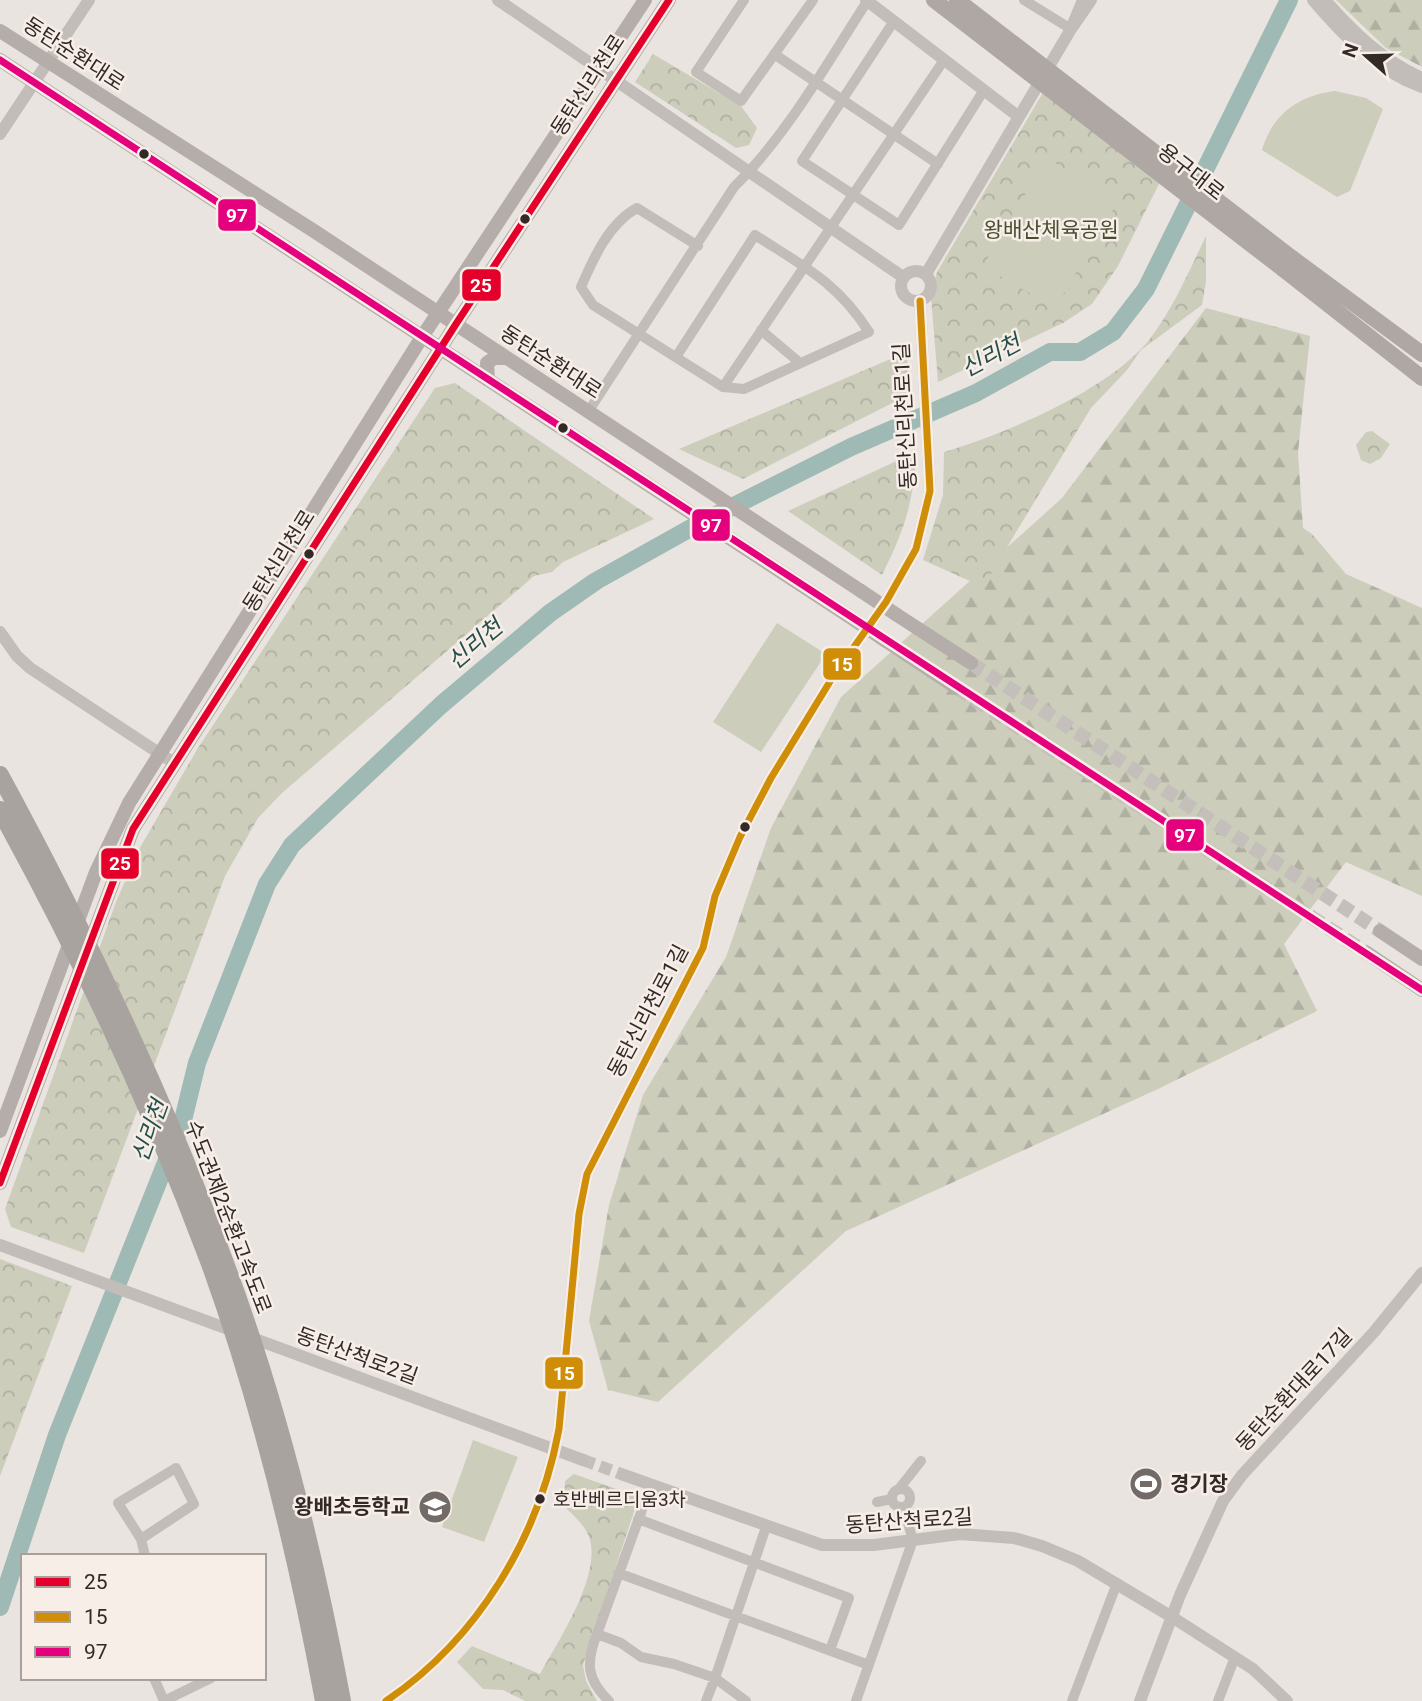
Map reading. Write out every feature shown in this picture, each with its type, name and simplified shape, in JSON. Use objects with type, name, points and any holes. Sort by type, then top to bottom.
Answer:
[{"type":"highway","name":"용구대로","points":[[934,0],[1288,264],[1422,354]]},
{"type":"highway","name":"용구대로","points":[[957,0],[1288,264],[1422,378]]},
{"type":"highway","name":"수도권제2순환고속도로","points":[[0,775],[104,975],[179,1146],[229,1272],[274,1415],[342,1701]]},
{"type":"highway","name":"수도권제2순환고속도로","points":[[0,810],[91,987],[170,1160],[209,1263],[259,1426],[289,1538],[324,1701]]},
{"type":"main road","name":"동탄신리천로","points":[[0,1131],[96,872],[129,803],[384,396],[645,0]]},
{"type":"main road","name":"동탄신리천로","points":[[0,1183],[117,865],[142,814],[456,324],[668,0]]},
{"type":"main road","name":"동탄순환대로","points":[[0,32],[456,324],[971,663]]},
{"type":"main road","points":[[0,60],[957,688]]},
{"type":"main road","points":[[473,260],[471,271],[476,276],[490,272]]},
{"type":"main road","points":[[373,305],[387,306],[394,301],[396,294],[391,282]]},
{"type":"main road","points":[[488,380],[487,363],[494,358],[506,358]]},
{"type":"main road","points":[[384,396],[398,394],[402,408]]},
{"type":"main road","points":[[191,704],[190,718],[205,717]]},
{"type":"main road","points":[[129,803],[141,800],[142,814]]},
{"type":"main road","points":[[1380,931],[1422,959]]},
{"type":"main road","points":[[1367,953],[1422,990]]},
{"type":"street","points":[[0,134],[89,0]]},
{"type":"street","points":[[498,0],[903,277]]},
{"type":"street","points":[[744,0],[696,72],[741,102],[813,0]]},
{"type":"street","points":[[587,412],[698,246],[734,187],[749,173],[815,82],[867,0],[1019,117]]},
{"type":"street","points":[[1024,0],[1071,29]]},
{"type":"street","points":[[1037,10],[1043,0]]},
{"type":"street","points":[[1071,29],[1083,0]]},
{"type":"street","points":[[920,301],[911,301],[903,295],[900,286],[903,277],[916,270],[926,274],[1071,29],[1091,0]]},
{"type":"street","points":[[1313,0],[1327,7],[1378,53],[1422,78]]},
{"type":"street","points":[[1327,7],[1361,51],[1383,67],[1422,87]]},
{"type":"street","points":[[894,21],[802,161],[899,225],[984,90]]},
{"type":"street","points":[[774,54],[938,164]]},
{"type":"street","points":[[723,387],[944,60]]},
{"type":"street","points":[[676,357],[755,235],[837,290],[852,305],[869,332],[744,389],[723,387],[639,334],[593,304],[581,287],[593,260],[623,216],[637,208],[698,246]]},
{"type":"street","name":"동탄신리천로1길","points":[[386,1701],[408,1686],[445,1653],[502,1582],[534,1515],[555,1450],[563,1399],[579,1214],[587,1174],[703,948],[715,895],[740,836],[778,766],[834,675],[886,602],[916,549],[930,491],[920,301],[928,295],[932,287],[926,274]]},
{"type":"street","points":[[761,330],[800,363]]},
{"type":"street","points":[[0,632],[17,656],[30,668],[174,763]]},
{"type":"street","name":"동탄산척로2길","points":[[0,1245],[583,1460]]},
{"type":"street","name":"동탄순환대로17길","points":[[1140,1701],[1207,1532],[1242,1475],[1374,1332],[1422,1273]]},
{"type":"street","points":[[856,1701],[913,1540],[903,1507],[895,1504],[921,1461]]},
{"type":"street","points":[[141,1539],[194,1504],[176,1468],[118,1503],[141,1539],[145,1554]]},
{"type":"street","name":"동탄산척로2길","points":[[624,1475],[808,1542],[874,1545],[960,1534],[1014,1538],[1057,1552],[1117,1583],[1235,1657],[1287,1701]]},
{"type":"street","points":[[609,1701],[591,1678],[588,1663],[651,1485]]},
{"type":"street","points":[[877,1502],[899,1494]]},
{"type":"street","points":[[638,1519],[849,1598],[830,1650]]},
{"type":"street","points":[[706,1701],[733,1616],[766,1527]]},
{"type":"street","points":[[618,1573],[869,1665]]},
{"type":"street","points":[[1072,1701],[1117,1583]]},
{"type":"street","points":[[597,1634],[621,1643],[641,1657],[674,1664],[715,1678],[746,1701]]},
{"type":"street","points":[[1231,1701],[1220,1696],[1235,1657]]},
{"type":"street","points":[[155,1680],[164,1701],[207,1680]]},
{"type":"green space","points":[[1336,0],[1422,0],[1422,67],[1386,48]]},
{"type":"green space","points":[[653,54],[741,106],[757,128],[749,145],[736,148],[635,82]]},
{"type":"green space","name":"왕배산체육공원","points":[[1045,89],[1164,174],[1118,266],[1092,304],[1063,323],[938,382],[931,297],[937,272]]},
{"type":"green space","points":[[1335,91],[1366,98],[1383,109],[1350,191],[1337,197],[1262,150],[1273,126],[1289,108],[1310,97]]},
{"type":"green space","points":[[1047,158],[1118,201],[1055,308],[983,266]]},
{"type":"green space","points":[[1206,236],[1206,282],[1202,305],[1141,350],[1127,370],[1091,408],[983,587],[923,560],[943,495],[944,452],[996,434],[1054,408],[1083,393],[1131,358],[1149,340],[1166,316]]},
{"type":"green space","points":[[1206,308],[1310,336],[1298,452],[1303,528],[1312,534],[1346,574],[1422,608],[1422,896],[1346,862],[1284,944],[1317,1011],[1158,1089],[846,1231],[658,1402],[608,1390],[589,1321],[609,1205],[643,1095],[726,957],[771,828],[841,697],[1062,498]]},
{"type":"green space","points":[[907,352],[908,395],[743,479],[679,449]]},
{"type":"green space","points":[[455,383],[654,519],[563,562],[552,572],[534,576],[282,793],[258,818],[225,876],[84,1253],[11,1227],[5,1209],[116,902],[138,851],[198,748],[435,388]]},
{"type":"green space","points":[[1372,431],[1390,444],[1381,458],[1370,464],[1361,460],[1356,445],[1366,432]]},
{"type":"green space","points":[[916,452],[913,486],[906,516],[882,575],[788,511]]},
{"type":"green space","points":[[777,623],[826,654],[761,752],[713,722]]},
{"type":"green space","points":[[0,1259],[72,1286],[0,1476]]},
{"type":"green space","points":[[473,1440],[518,1457],[484,1542],[442,1527]]},
{"type":"green space","points":[[574,1474],[639,1497],[583,1665],[586,1681],[597,1701],[525,1701],[503,1690],[483,1689],[457,1662],[472,1646],[540,1674],[576,1609],[589,1573],[591,1556],[588,1535],[564,1506],[565,1481]]},
{"type":"waterway","name":"신리천","points":[[0,1607],[57,1435],[183,1120],[197,1063],[267,884],[292,845],[441,705],[550,613],[596,581],[698,524],[851,447],[976,393],[1050,352],[1080,352],[1113,332],[1146,289],[1289,0]]},
{"type":"tunnel","points":[[971,663],[1380,931]]},
{"type":"tunnel","points":[[957,688],[1367,953]]},
{"type":"tunnel","points":[[583,1460],[624,1475]]},
{"type":"transit line","name":"25","points":[[0,1183],[133,829],[456,324],[669,0]]},
{"type":"transit line","name":"97","points":[[0,60],[1422,990]]},
{"type":"transit line","name":"15","points":[[386,1701],[419,1676],[449,1648],[500,1582],[520,1546],[550,1469],[559,1429],[579,1214],[587,1174],[703,948],[715,896],[740,837],[771,778],[834,675],[886,602],[916,549],[930,491],[920,301]]},
{"type":"place","name":"경기장","points":[[1146,1484]]},
{"type":"place","name":"호반베르디움3차","points":[[540,1499]]},
{"type":"place","name":"왕배초등학교","points":[[435,1507]]}]
